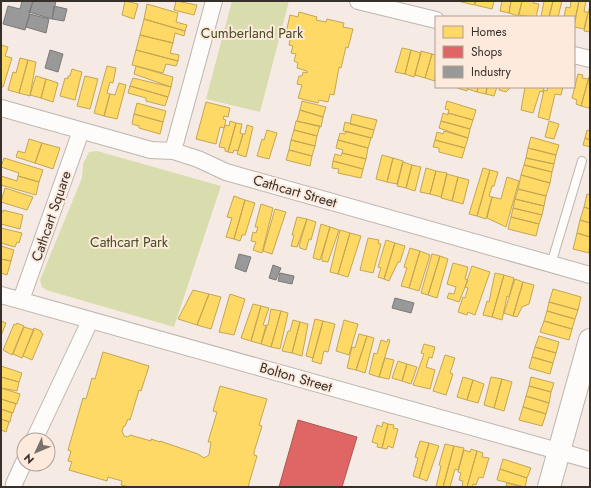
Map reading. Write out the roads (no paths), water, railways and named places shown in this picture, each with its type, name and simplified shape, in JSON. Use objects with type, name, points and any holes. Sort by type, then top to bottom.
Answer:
[{"type":"street","points":[[173,151],[214,1]]},
{"type":"street","points":[[358,1],[435,20]]},
{"type":"street","points":[[575,55],[590,59]]},
{"type":"street","name":"Cathcart Street","points":[[1,108],[151,150],[173,151],[198,159],[226,172],[590,275]]},
{"type":"street","name":"Cathcart Square","points":[[21,300],[81,131]]},
{"type":"street","name":"Bolton Street","points":[[1,295],[590,460]]},
{"type":"street","points":[[38,432],[90,321]]},
{"type":"street","points":[[549,487],[590,340]]},
{"type":"street","points":[[13,484],[19,472]]},
{"type":"lane","points":[[551,264],[582,162]]},
{"type":"park label","name":"Cumberland Park","points":[[252,33]]},
{"type":"park label","name":"Cathcart Park","points":[[129,242]]}]
